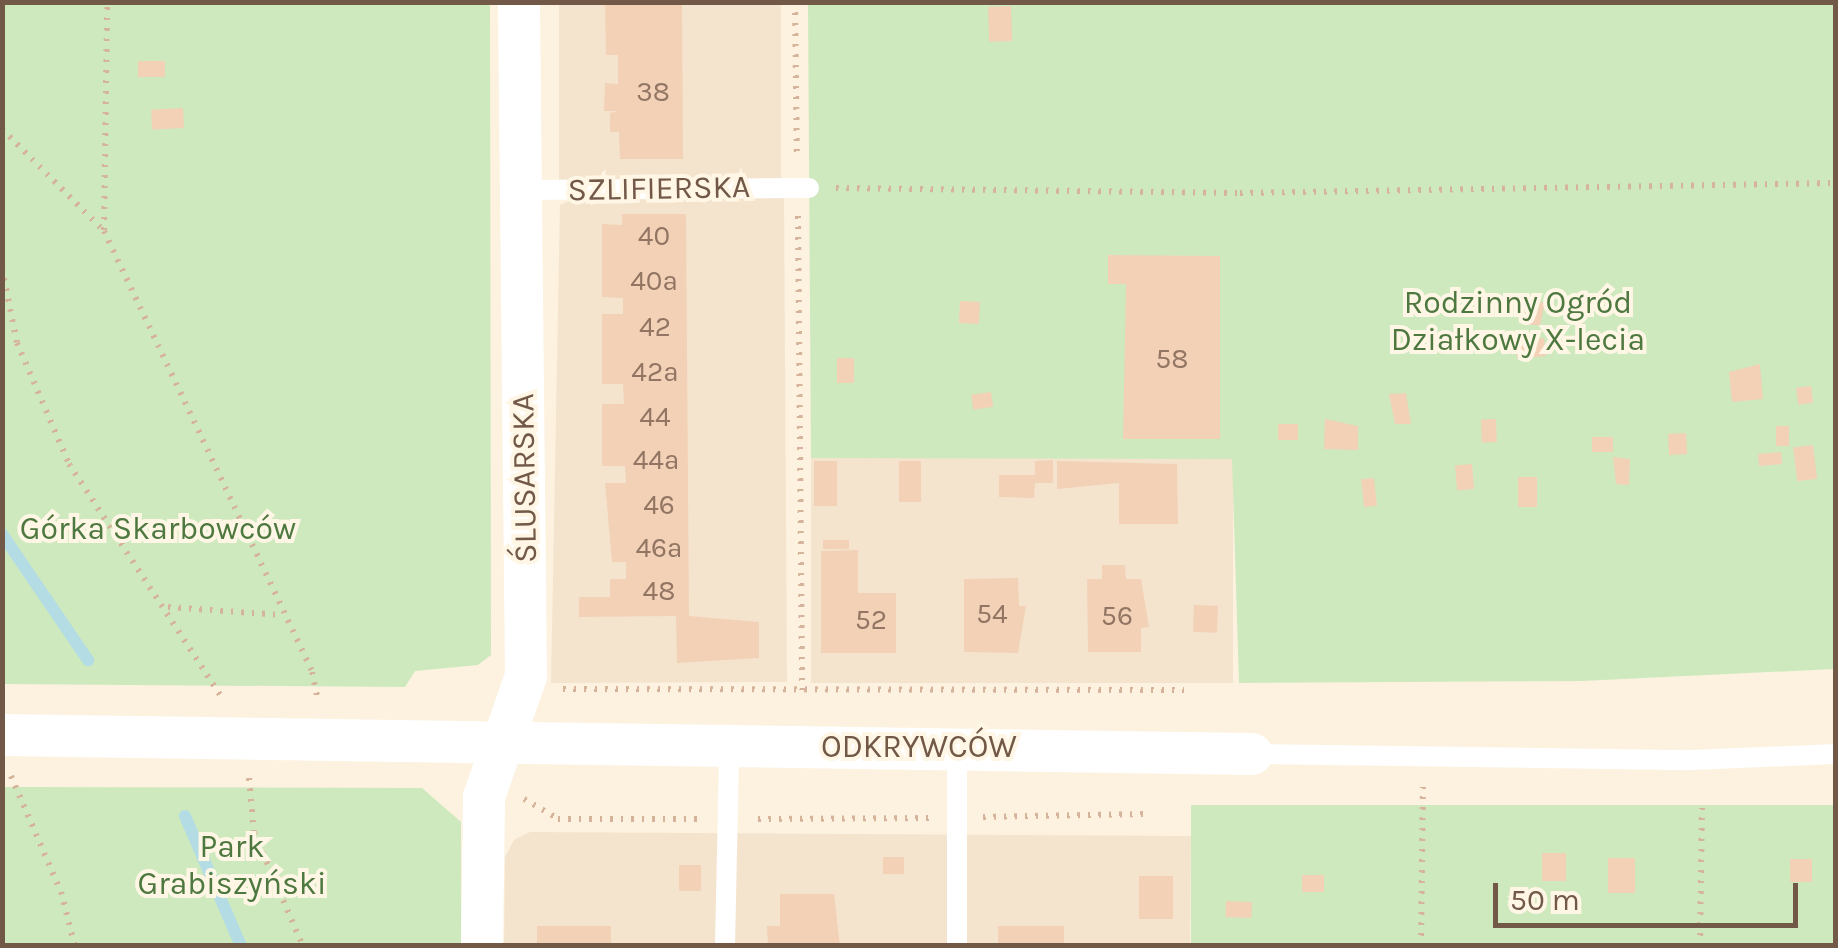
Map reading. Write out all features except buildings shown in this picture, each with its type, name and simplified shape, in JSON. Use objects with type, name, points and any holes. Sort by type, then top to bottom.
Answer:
[{"type":"street","name":"ŚLUSARSKA","points":[[482,946],[484,797],[526,676],[519,2]]},
{"type":"street","name":"ODKRYWCÓW","points":[[5,749],[249,735],[503,746],[957,745],[1252,754]]},
{"type":"lane","name":"SZLIFIERSKA","points":[[520,190],[803,188]]},
{"type":"lane","points":[[957,745],[957,946]]},
{"type":"lane","points":[[725,946],[729,748]]},
{"type":"lane","name":"ODKRYWCÓW","points":[[1252,754],[1692,760],[1836,754]]},
{"type":"path","points":[[104,231],[108,2]]},
{"type":"path","points":[[796,2],[803,188],[802,690]]},
{"type":"path","points":[[2,129],[104,231],[312,672],[320,738]]},
{"type":"path","points":[[803,188],[1240,193],[1836,182]]},
{"type":"path","points":[[2,268],[16,343],[69,464],[168,607],[249,735],[254,833],[303,946]]},
{"type":"path","points":[[168,607],[284,615]]},
{"type":"path","points":[[556,684],[574,692],[1184,690]]},
{"type":"path","points":[[5,749],[62,892],[74,946]]},
{"type":"path","points":[[516,798],[558,819],[716,818]]},
{"type":"path","points":[[1700,946],[1702,808]]},
{"type":"path","points":[[1421,946],[1424,813]]},
{"type":"shaded area","points":[[559,3],[781,3],[781,180],[559,180]]},
{"type":"shaded area","points":[[576,198],[784,198],[787,682],[551,683],[560,205]]},
{"type":"shaded area","points":[[811,458],[1233,458],[1233,683],[811,683]]},
{"type":"shaded area","points":[[530,832],[1191,836],[1190,945],[504,946],[505,857],[514,840]]},
{"type":"green space","name":"Górka Skarbowców","points":[[3,3],[490,3],[491,655],[478,665],[415,671],[405,687],[3,684]]},
{"type":"green space","name":"Rodzinny Ogród Działkowy X-lecia","points":[[808,3],[1835,3],[1835,669],[1581,681],[1239,683],[1232,459],[811,458]]},
{"type":"green space","name":"Park Grabiszyński","points":[[3,787],[422,788],[461,822],[461,945],[3,946]]},
{"type":"green space","points":[[1191,805],[1835,805],[1835,945],[1191,945]]},
{"type":"waterway","points":[[2,534],[88,660]]},
{"type":"waterway","points":[[185,816],[241,946]]}]
